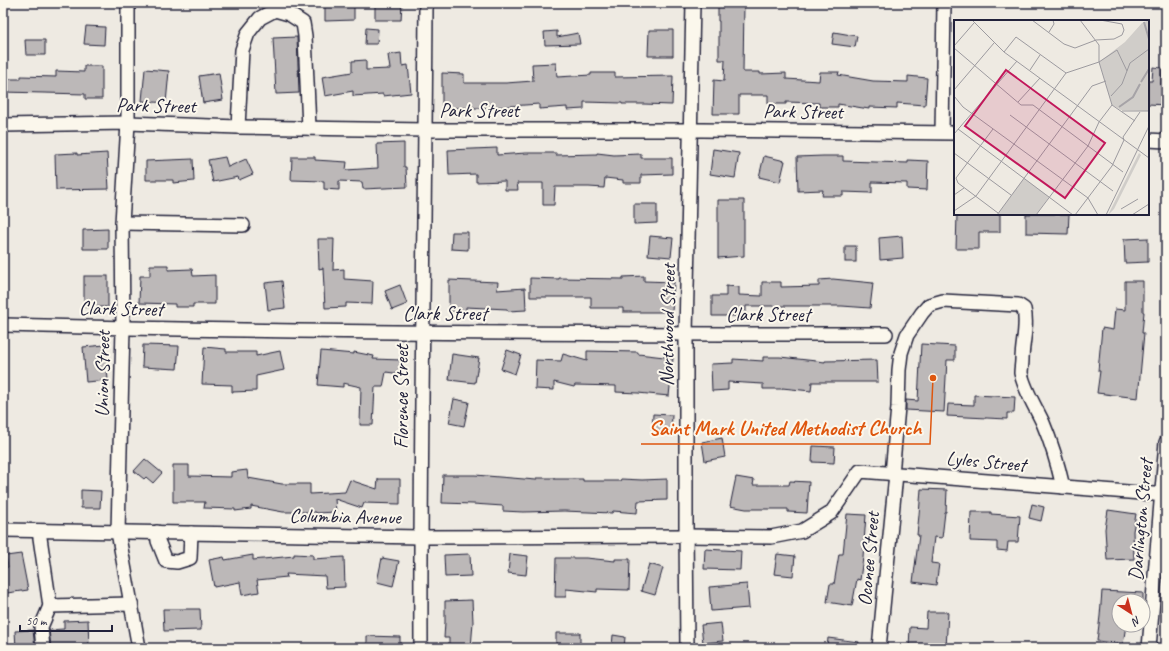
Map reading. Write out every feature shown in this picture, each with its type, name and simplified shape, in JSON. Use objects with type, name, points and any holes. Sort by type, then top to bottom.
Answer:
[{"type":"street","name":"Union Street","points":[[128,3],[128,123],[122,223],[123,328],[118,532],[139,648]]},
{"type":"street","name":"Florence Street","points":[[421,648],[422,332],[426,3]]},
{"type":"street","name":"Northwood Street","points":[[687,648],[686,334],[693,3]]},
{"type":"street","points":[[944,3],[949,133]]},
{"type":"street","points":[[238,127],[242,50],[248,33],[260,18],[275,10],[289,14],[303,22],[305,36],[309,128]]},
{"type":"street","name":"Park Street","points":[[3,125],[128,123],[238,127],[425,130],[690,130],[949,133]]},
{"type":"street","points":[[1149,140],[1166,141]]},
{"type":"street","points":[[122,223],[243,225]]},
{"type":"street","name":"Oconee Street","points":[[880,648],[894,474],[901,353],[907,335],[929,305],[944,301],[1018,305],[1024,309],[1026,324],[1021,372],[1035,407],[1043,422],[1057,460],[1063,487]]},
{"type":"street","name":"Clark Street","points":[[3,326],[422,332],[886,334]]},
{"type":"street","name":"Darlington Street","points":[[1149,648],[1164,495],[1166,442]]},
{"type":"street","name":"Lyles Street","points":[[686,536],[771,537],[802,531],[831,513],[860,471],[1164,495]]},
{"type":"street","name":"Columbia Avenue","points":[[3,530],[421,537],[686,536]]},
{"type":"street","points":[[39,531],[50,606],[41,627],[43,648]]},
{"type":"street","points":[[157,532],[158,541],[166,561],[177,562],[190,558],[191,533]]},
{"type":"street","points":[[50,606],[131,604]]},
{"type":"building","points":[[375,3],[402,3],[401,20],[375,20]]},
{"type":"building","points":[[718,3],[744,3],[743,72],[760,72],[760,74],[786,73],[786,79],[819,81],[820,72],[839,72],[838,75],[873,81],[908,82],[908,76],[927,78],[925,105],[897,103],[897,108],[869,107],[869,109],[838,104],[838,107],[819,107],[819,103],[786,102],[786,104],[768,104],[768,95],[739,95],[739,114],[713,114],[714,80],[724,81],[725,60],[719,60]]},
{"type":"building","points":[[354,5],[354,20],[325,21],[325,6]]},
{"type":"building","points":[[86,26],[105,27],[104,45],[84,44]]},
{"type":"building","points":[[366,28],[378,29],[377,44],[365,44]]},
{"type":"building","points":[[649,30],[673,30],[673,56],[648,56]]},
{"type":"building","points":[[557,31],[557,37],[578,33],[580,44],[545,45],[544,32]]},
{"type":"building","points":[[834,32],[857,36],[855,47],[832,44]]},
{"type":"building","points":[[297,37],[299,93],[276,94],[273,38]]},
{"type":"building","points":[[25,40],[45,40],[45,55],[26,55]]},
{"type":"building","points":[[401,53],[402,66],[408,65],[411,93],[383,96],[383,94],[353,96],[353,91],[325,96],[322,77],[352,72],[352,61],[366,60],[366,70],[390,69],[388,55]]},
{"type":"building","points":[[556,63],[557,77],[591,75],[591,73],[615,73],[615,77],[673,76],[672,105],[584,102],[584,109],[567,110],[567,107],[539,109],[539,104],[496,108],[442,108],[442,73],[464,74],[464,83],[506,83],[533,81],[532,64]]},
{"type":"building","points":[[84,66],[102,66],[102,99],[85,99],[85,94],[3,92],[3,79],[21,79],[21,76],[56,77],[56,71],[84,72]]},
{"type":"building","points":[[1153,67],[1162,68],[1161,85],[1166,85],[1166,105],[1149,104],[1149,81],[1152,81]]},
{"type":"building","points":[[145,69],[169,71],[166,103],[142,101]]},
{"type":"building","points":[[219,73],[223,100],[203,103],[199,76]]},
{"type":"building","points":[[404,143],[404,167],[406,167],[407,187],[363,189],[362,182],[339,181],[339,190],[324,189],[324,181],[291,180],[292,157],[315,157],[315,160],[347,162],[346,170],[378,168],[377,144]]},
{"type":"building","points":[[497,148],[497,155],[526,153],[556,153],[556,155],[597,153],[614,155],[641,154],[641,158],[672,158],[672,174],[641,175],[641,183],[623,183],[623,180],[605,178],[604,188],[555,187],[554,205],[543,205],[543,183],[517,183],[518,190],[505,190],[505,181],[476,182],[476,174],[449,175],[448,150]]},
{"type":"building","points":[[713,149],[739,153],[735,178],[710,174]]},
{"type":"building","points":[[77,153],[77,155],[107,153],[109,189],[56,190],[55,154]]},
{"type":"building","points":[[764,156],[785,161],[780,182],[759,177]]},
{"type":"building","points":[[843,156],[843,161],[908,163],[908,160],[928,161],[927,190],[907,189],[907,183],[872,182],[872,193],[843,192],[843,196],[822,196],[823,190],[798,191],[797,157]]},
{"type":"building","points":[[225,157],[228,167],[246,159],[253,174],[239,180],[238,177],[213,182],[208,160]]},
{"type":"building","points":[[193,159],[194,181],[173,183],[173,180],[146,180],[146,161]]},
{"type":"building","points":[[718,200],[744,200],[744,256],[718,258]]},
{"type":"building","points":[[634,204],[657,204],[657,223],[634,224]]},
{"type":"building","points":[[957,215],[1000,215],[1000,232],[979,232],[979,249],[956,249]]},
{"type":"building","points":[[1026,215],[1069,215],[1068,234],[1026,233]]},
{"type":"building","points":[[108,229],[108,249],[83,249],[83,230]]},
{"type":"building","points":[[452,232],[468,232],[468,250],[451,249]]},
{"type":"building","points":[[650,236],[673,238],[671,257],[648,255]]},
{"type":"building","points":[[902,236],[903,258],[880,260],[879,238]]},
{"type":"building","points":[[1148,238],[1148,262],[1125,263],[1124,239]]},
{"type":"building","points":[[318,239],[334,239],[333,270],[344,269],[344,279],[373,281],[372,304],[346,303],[346,307],[325,308],[323,268],[319,269]]},
{"type":"building","points":[[845,246],[856,246],[856,262],[845,262]]},
{"type":"building","points":[[150,265],[168,265],[168,270],[192,269],[193,276],[215,275],[215,304],[193,304],[193,307],[175,307],[175,304],[139,303],[140,276],[150,276]]},
{"type":"building","points":[[84,276],[108,276],[108,307],[84,307]]},
{"type":"building","points":[[644,276],[644,281],[674,282],[672,312],[623,312],[623,308],[591,308],[591,297],[530,297],[530,278],[623,279],[623,277]]},
{"type":"building","points":[[833,279],[873,283],[870,308],[842,306],[746,306],[746,316],[712,316],[712,296],[726,296],[726,286],[739,287],[739,295],[762,296],[762,282],[781,282],[781,287],[819,286],[819,280]]},
{"type":"building","points":[[449,280],[498,282],[497,290],[525,288],[526,310],[508,311],[507,309],[466,307],[466,311],[449,311]]},
{"type":"building","points":[[282,281],[285,308],[268,310],[265,283]]},
{"type":"building","points":[[1125,281],[1143,281],[1144,312],[1142,333],[1144,333],[1138,398],[1097,393],[1100,371],[1098,371],[1102,328],[1113,330],[1115,309],[1125,310]]},
{"type":"building","points":[[400,285],[407,304],[392,310],[385,291]]},
{"type":"building","points":[[921,344],[955,346],[955,360],[947,360],[944,412],[906,410],[906,400],[918,401]]},
{"type":"building","points":[[105,345],[108,380],[86,382],[83,347]]},
{"type":"building","points":[[143,345],[179,346],[177,369],[142,367]]},
{"type":"building","points":[[204,347],[226,349],[226,352],[256,352],[256,356],[280,351],[284,370],[256,376],[256,391],[232,392],[232,385],[202,384]]},
{"type":"building","points":[[507,350],[521,355],[515,374],[501,369]]},
{"type":"building","points":[[321,351],[354,354],[354,352],[374,356],[373,359],[401,360],[401,374],[386,372],[383,387],[375,387],[373,425],[360,425],[361,387],[343,383],[343,387],[318,385]]},
{"type":"building","points":[[587,351],[638,352],[638,354],[673,358],[669,396],[616,392],[616,386],[575,385],[574,387],[554,382],[554,390],[535,389],[536,360],[561,361],[563,354],[587,361]]},
{"type":"building","points":[[452,354],[479,358],[475,383],[449,380]]},
{"type":"building","points":[[763,357],[780,357],[825,362],[877,360],[878,382],[812,382],[811,391],[782,388],[763,389],[763,384],[728,382],[728,390],[712,391],[711,364],[733,363],[733,359],[763,361]]},
{"type":"building","points":[[974,395],[1015,397],[1014,413],[1007,413],[1007,419],[947,416],[948,404],[974,405]]},
{"type":"building","points":[[454,399],[469,402],[464,426],[449,423]]},
{"type":"building","points":[[653,414],[672,415],[671,434],[652,434]]},
{"type":"building","points":[[722,438],[725,457],[705,461],[702,442]]},
{"type":"building","points":[[813,446],[835,447],[834,463],[812,462]]},
{"type":"building","points":[[145,459],[162,473],[153,483],[146,477],[144,479],[134,471]]},
{"type":"building","points":[[173,465],[189,465],[189,476],[231,477],[231,472],[247,470],[248,478],[282,484],[310,484],[310,494],[345,492],[350,480],[377,489],[378,479],[400,479],[400,504],[364,503],[362,508],[335,499],[336,512],[316,513],[283,512],[251,506],[251,509],[235,511],[235,509],[204,508],[205,502],[173,502]]},
{"type":"building","points":[[443,475],[475,475],[536,480],[536,478],[583,479],[583,481],[667,479],[667,500],[638,501],[637,513],[613,511],[612,513],[503,511],[503,506],[442,503]]},
{"type":"building","points":[[736,477],[754,480],[753,485],[789,485],[790,481],[809,482],[807,513],[788,512],[788,509],[746,509],[730,506]]},
{"type":"building","points":[[921,489],[947,490],[946,512],[942,538],[934,537],[931,563],[939,564],[936,585],[913,582],[919,535],[917,535]]},
{"type":"building","points":[[81,490],[101,491],[100,508],[81,508]]},
{"type":"building","points":[[1032,504],[1044,507],[1041,521],[1029,518]]},
{"type":"building","points":[[1108,510],[1136,514],[1133,531],[1134,559],[1107,560],[1105,529]]},
{"type":"building","points":[[971,512],[991,512],[991,514],[1020,516],[1018,542],[1008,542],[1007,551],[997,550],[997,542],[970,541]]},
{"type":"building","points":[[847,514],[866,515],[860,580],[857,579],[852,606],[827,602],[830,584],[834,584],[839,554],[843,554]]},
{"type":"building","points":[[705,549],[741,551],[740,570],[704,569]]},
{"type":"building","points":[[21,554],[28,590],[7,593],[5,584],[3,585],[3,568],[8,567],[6,556]]},
{"type":"building","points":[[294,554],[313,555],[313,559],[344,557],[345,587],[326,588],[325,576],[286,574],[287,577],[257,580],[259,592],[242,595],[240,582],[214,587],[209,560],[224,557],[225,560],[253,555],[253,560],[294,556]]},
{"type":"building","points":[[470,554],[471,576],[445,577],[444,555]]},
{"type":"building","points":[[510,554],[528,556],[526,575],[508,573]]},
{"type":"building","points":[[777,554],[795,556],[793,576],[774,574]]},
{"type":"building","points":[[382,558],[399,561],[393,586],[377,582]]},
{"type":"building","points":[[556,558],[586,558],[615,561],[615,559],[630,559],[629,590],[597,589],[597,592],[566,589],[566,597],[555,597]]},
{"type":"building","points":[[649,564],[663,568],[655,595],[641,591]]},
{"type":"building","points":[[747,584],[749,608],[711,611],[709,587]]},
{"type":"building","points":[[1102,591],[1143,593],[1111,593],[1111,633],[1125,633],[1123,644],[1097,641]]},
{"type":"building","points":[[472,600],[473,622],[471,648],[449,648],[449,638],[444,638],[445,601]]},
{"type":"building","points":[[163,609],[200,609],[201,630],[164,631]]},
{"type":"building","points":[[927,612],[948,612],[946,648],[909,648],[910,627],[926,628]]},
{"type":"building","points":[[88,620],[89,648],[51,648],[49,630],[64,629],[64,621]]},
{"type":"building","points":[[721,623],[723,641],[703,643],[701,625]]},
{"type":"building","points":[[33,630],[35,648],[16,648],[15,631]]},
{"type":"building","points":[[556,633],[580,633],[580,648],[556,647]]},
{"type":"building","points":[[613,635],[625,637],[624,648],[612,647]]},
{"type":"building","points":[[367,636],[400,637],[400,648],[367,648]]},
{"type":"building","points":[[828,638],[859,642],[858,648],[827,648]]},
{"type":"place","name":"Saint Mark United Methodist Church","points":[[933,378]]}]
